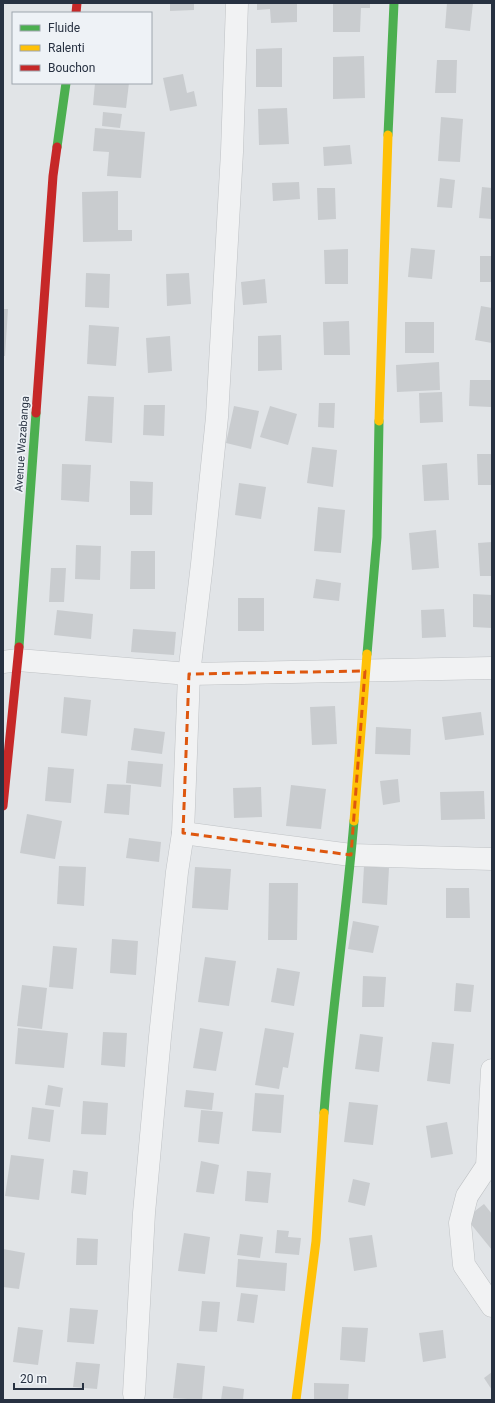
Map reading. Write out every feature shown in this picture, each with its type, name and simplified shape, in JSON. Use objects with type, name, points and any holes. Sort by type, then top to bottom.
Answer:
[{"type":"street","points":[[134,1394],[144,1213],[160,1037],[177,872],[183,833],[189,674],[217,417],[232,152],[236,3]]},
{"type":"street","points":[[296,1400],[316,1241],[328,1057],[351,855],[377,537],[381,363],[394,3]]},
{"type":"street","name":"Avenue Wazabanga","points":[[3,806],[11,661],[53,176],[66,84]]},
{"type":"street","points":[[11,661],[189,674],[365,672],[492,668]]},
{"type":"street","points":[[183,833],[351,855],[492,859]]},
{"type":"street","points":[[492,1070],[489,1166],[466,1196],[460,1223],[464,1265],[492,1306]]},
{"type":"highlighted area","points":[[365,671],[351,855],[183,833],[189,674]]},
{"type":"building","points":[[170,3],[194,3],[194,10],[170,11]]},
{"type":"building","points":[[257,3],[297,3],[297,22],[271,23],[270,9],[257,10]]},
{"type":"building","points":[[333,3],[370,3],[370,8],[361,8],[360,32],[333,32]]},
{"type":"building","points":[[447,3],[473,3],[470,31],[445,28]]},
{"type":"building","points":[[282,48],[282,87],[256,87],[256,49]]},
{"type":"building","points":[[364,56],[365,98],[333,99],[333,57]]},
{"type":"building","points":[[437,60],[457,60],[456,93],[435,93]]},
{"type":"building","points":[[183,74],[187,93],[194,91],[197,106],[170,111],[163,78]]},
{"type":"building","points":[[95,84],[129,84],[126,108],[93,105]]},
{"type":"building","points":[[287,108],[289,144],[259,145],[258,109]]},
{"type":"building","points":[[103,112],[122,114],[120,128],[102,126]]},
{"type":"building","points":[[441,117],[463,119],[460,162],[438,161]]},
{"type":"building","points":[[95,128],[145,132],[141,178],[107,176],[109,152],[93,151]]},
{"type":"building","points":[[350,145],[352,164],[324,166],[323,147]]},
{"type":"building","points":[[440,178],[455,180],[452,208],[437,207]]},
{"type":"building","points":[[299,182],[300,199],[273,201],[272,183]]},
{"type":"building","points":[[482,187],[492,188],[492,219],[479,218]]},
{"type":"building","points":[[317,188],[335,188],[336,219],[318,220]]},
{"type":"building","points":[[118,191],[118,230],[132,230],[132,241],[83,242],[82,192]]},
{"type":"building","points":[[411,248],[435,250],[432,279],[408,277]]},
{"type":"building","points":[[348,249],[348,284],[325,284],[324,250]]},
{"type":"building","points":[[480,256],[492,256],[492,282],[480,282]]},
{"type":"building","points":[[86,273],[110,274],[109,308],[85,307]]},
{"type":"building","points":[[189,273],[191,304],[167,306],[166,274]]},
{"type":"building","points":[[265,279],[267,303],[243,305],[241,282]]},
{"type":"building","points":[[481,306],[492,308],[492,343],[475,340]]},
{"type":"building","points":[[3,309],[8,309],[5,356],[3,356]]},
{"type":"building","points":[[349,321],[350,355],[324,355],[323,322]]},
{"type":"building","points":[[405,322],[434,322],[434,353],[405,353]]},
{"type":"building","points":[[89,325],[119,327],[116,366],[87,364]]},
{"type":"building","points":[[281,335],[282,370],[258,371],[258,336]]},
{"type":"building","points":[[170,336],[172,371],[148,373],[146,338]]},
{"type":"building","points":[[439,362],[440,390],[397,392],[396,365]]},
{"type":"building","points":[[470,380],[491,380],[491,407],[469,406]]},
{"type":"building","points":[[442,392],[443,422],[420,423],[419,393]]},
{"type":"building","points":[[88,396],[114,397],[112,443],[85,441]]},
{"type":"building","points":[[319,403],[335,403],[334,428],[318,427]]},
{"type":"building","points":[[144,405],[165,405],[164,436],[143,435]]},
{"type":"building","points":[[234,406],[259,411],[251,449],[226,443]]},
{"type":"building","points":[[270,406],[297,414],[288,445],[260,437]]},
{"type":"building","points":[[312,447],[337,450],[333,487],[307,483]]},
{"type":"building","points":[[477,454],[492,454],[492,485],[478,485]]},
{"type":"building","points":[[447,463],[449,500],[424,501],[422,465]]},
{"type":"building","points":[[62,464],[91,465],[89,502],[61,500]]},
{"type":"building","points":[[130,481],[153,482],[152,515],[130,515]]},
{"type":"building","points":[[239,483],[266,487],[261,519],[235,515]]},
{"type":"building","points":[[318,507],[345,510],[341,553],[314,551]]},
{"type":"building","points":[[436,530],[439,568],[412,570],[409,533]]},
{"type":"building","points":[[492,542],[492,576],[480,576],[478,543]]},
{"type":"building","points":[[76,545],[101,546],[100,580],[75,579]]},
{"type":"building","points":[[131,551],[155,551],[155,589],[130,589]]},
{"type":"building","points":[[51,568],[66,568],[64,602],[49,602]]},
{"type":"building","points":[[316,579],[341,583],[339,601],[313,598]]},
{"type":"building","points":[[473,594],[492,595],[492,628],[473,627]]},
{"type":"building","points":[[238,598],[264,598],[264,631],[238,631]]},
{"type":"building","points":[[444,609],[446,637],[422,638],[421,610]]},
{"type":"building","points":[[57,610],[93,614],[91,639],[54,635]]},
{"type":"building","points":[[133,629],[176,632],[174,655],[131,652]]},
{"type":"building","points":[[64,697],[91,700],[87,736],[61,733]]},
{"type":"building","points":[[335,706],[337,744],[312,745],[310,707]]},
{"type":"building","points":[[481,712],[484,735],[445,740],[442,717]]},
{"type":"building","points":[[376,727],[411,729],[410,755],[375,754]]},
{"type":"building","points":[[134,728],[165,732],[162,754],[131,750]]},
{"type":"building","points":[[128,761],[163,764],[161,787],[126,783]]},
{"type":"building","points":[[48,767],[74,769],[71,803],[45,801]]},
{"type":"building","points":[[398,779],[400,802],[383,805],[380,781]]},
{"type":"building","points":[[107,784],[131,785],[129,815],[104,813]]},
{"type":"building","points":[[291,785],[326,789],[321,829],[286,826]]},
{"type":"building","points":[[261,787],[262,817],[234,818],[233,788]]},
{"type":"building","points":[[484,791],[485,819],[441,820],[440,792]]},
{"type":"building","points":[[27,814],[62,821],[55,859],[20,853]]},
{"type":"building","points":[[129,838],[161,842],[159,862],[126,858]]},
{"type":"building","points":[[59,866],[86,867],[84,906],[57,904]]},
{"type":"building","points":[[364,866],[389,868],[387,905],[362,903]]},
{"type":"building","points":[[195,867],[231,869],[228,910],[192,908]]},
{"type":"building","points":[[269,883],[298,883],[297,940],[268,940]]},
{"type":"building","points":[[446,888],[469,888],[470,918],[446,918]]},
{"type":"building","points":[[353,921],[379,926],[373,953],[348,949]]},
{"type":"building","points":[[112,939],[138,941],[136,975],[110,973]]},
{"type":"building","points":[[53,946],[77,948],[73,989],[49,987]]},
{"type":"building","points":[[205,957],[236,961],[229,1006],[198,1002]]},
{"type":"building","points":[[277,968],[300,972],[294,1006],[271,1002]]},
{"type":"building","points":[[363,976],[386,977],[384,1007],[362,1007]]},
{"type":"building","points":[[456,983],[474,985],[471,1012],[454,1011]]},
{"type":"building","points":[[22,985],[47,988],[42,1029],[17,1026]]},
{"type":"building","points":[[18,1028],[68,1033],[64,1068],[15,1064]]},
{"type":"building","points":[[200,1028],[223,1032],[216,1071],[193,1068]]},
{"type":"building","points":[[265,1028],[294,1033],[288,1068],[283,1067],[279,1089],[255,1085]]},
{"type":"building","points":[[103,1032],[127,1033],[125,1067],[101,1065]]},
{"type":"building","points":[[360,1034],[383,1037],[379,1072],[355,1069]]},
{"type":"building","points":[[432,1042],[454,1044],[450,1084],[427,1081]]},
{"type":"building","points":[[48,1085],[63,1088],[60,1107],[45,1105]]},
{"type":"building","points":[[186,1090],[214,1093],[212,1110],[184,1107]]},
{"type":"building","points":[[255,1093],[284,1095],[281,1133],[252,1131]]},
{"type":"building","points":[[83,1101],[108,1103],[106,1135],[81,1134]]},
{"type":"building","points":[[349,1102],[378,1105],[373,1145],[344,1142]]},
{"type":"building","points":[[32,1107],[54,1110],[50,1142],[28,1139]]},
{"type":"building","points":[[201,1110],[223,1112],[219,1144],[198,1142]]},
{"type":"building","points":[[447,1122],[453,1154],[431,1158],[426,1126]]},
{"type":"building","points":[[11,1155],[44,1159],[39,1200],[5,1196]]},
{"type":"building","points":[[201,1161],[219,1165],[214,1194],[196,1192]]},
{"type":"building","points":[[73,1170],[88,1172],[86,1195],[71,1193]]},
{"type":"building","points":[[247,1171],[271,1173],[268,1203],[245,1201]]},
{"type":"building","points":[[353,1179],[370,1183],[365,1206],[348,1202]]},
{"type":"building","points":[[484,1204],[492,1214],[492,1250],[466,1218]]},
{"type":"building","points":[[277,1230],[289,1231],[288,1237],[301,1238],[299,1255],[275,1253]]},
{"type":"building","points":[[184,1233],[210,1237],[205,1274],[178,1271]]},
{"type":"building","points":[[240,1234],[263,1237],[260,1258],[237,1255]]},
{"type":"building","points":[[372,1235],[377,1267],[354,1271],[349,1238]]},
{"type":"building","points":[[77,1238],[98,1239],[97,1265],[76,1265]]},
{"type":"building","points":[[3,1249],[25,1253],[19,1289],[3,1287]]},
{"type":"building","points":[[238,1259],[287,1263],[285,1291],[236,1287]]},
{"type":"building","points":[[241,1293],[258,1295],[254,1323],[237,1321]]},
{"type":"building","points":[[202,1301],[220,1302],[217,1332],[199,1331]]},
{"type":"building","points":[[70,1308],[98,1310],[94,1344],[67,1342]]},
{"type":"building","points":[[18,1327],[43,1330],[38,1365],[13,1362]]},
{"type":"building","points":[[342,1327],[368,1328],[365,1362],[340,1360]]},
{"type":"building","points":[[443,1330],[446,1358],[423,1362],[419,1333]]},
{"type":"building","points":[[76,1362],[100,1364],[97,1389],[73,1387]]},
{"type":"building","points":[[177,1363],[205,1366],[202,1400],[173,1398]]},
{"type":"building","points":[[492,1372],[492,1390],[484,1378]]},
{"type":"building","points":[[314,1383],[349,1384],[348,1400],[314,1400]]},
{"type":"building","points":[[223,1386],[244,1389],[243,1400],[221,1400]]},
{"type":"traffic: fast","points":[[388,135],[394,3]]},
{"type":"traffic: fast","points":[[57,147],[66,84]]},
{"type":"traffic: fast","points":[[19,647],[36,413]]},
{"type":"traffic: fast","points":[[367,654],[377,537],[379,421]]},
{"type":"traffic: fast","points":[[324,1113],[354,821]]},
{"type":"traffic: slow","points":[[379,421],[388,135]]},
{"type":"traffic: slow","points":[[354,821],[367,654]]},
{"type":"traffic: slow","points":[[296,1400],[316,1241],[324,1113]]},
{"type":"traffic: jam","points":[[76,12],[77,3]]},
{"type":"traffic: jam","points":[[36,413],[53,176],[57,147]]},
{"type":"traffic: jam","points":[[3,806],[19,647]]}]
